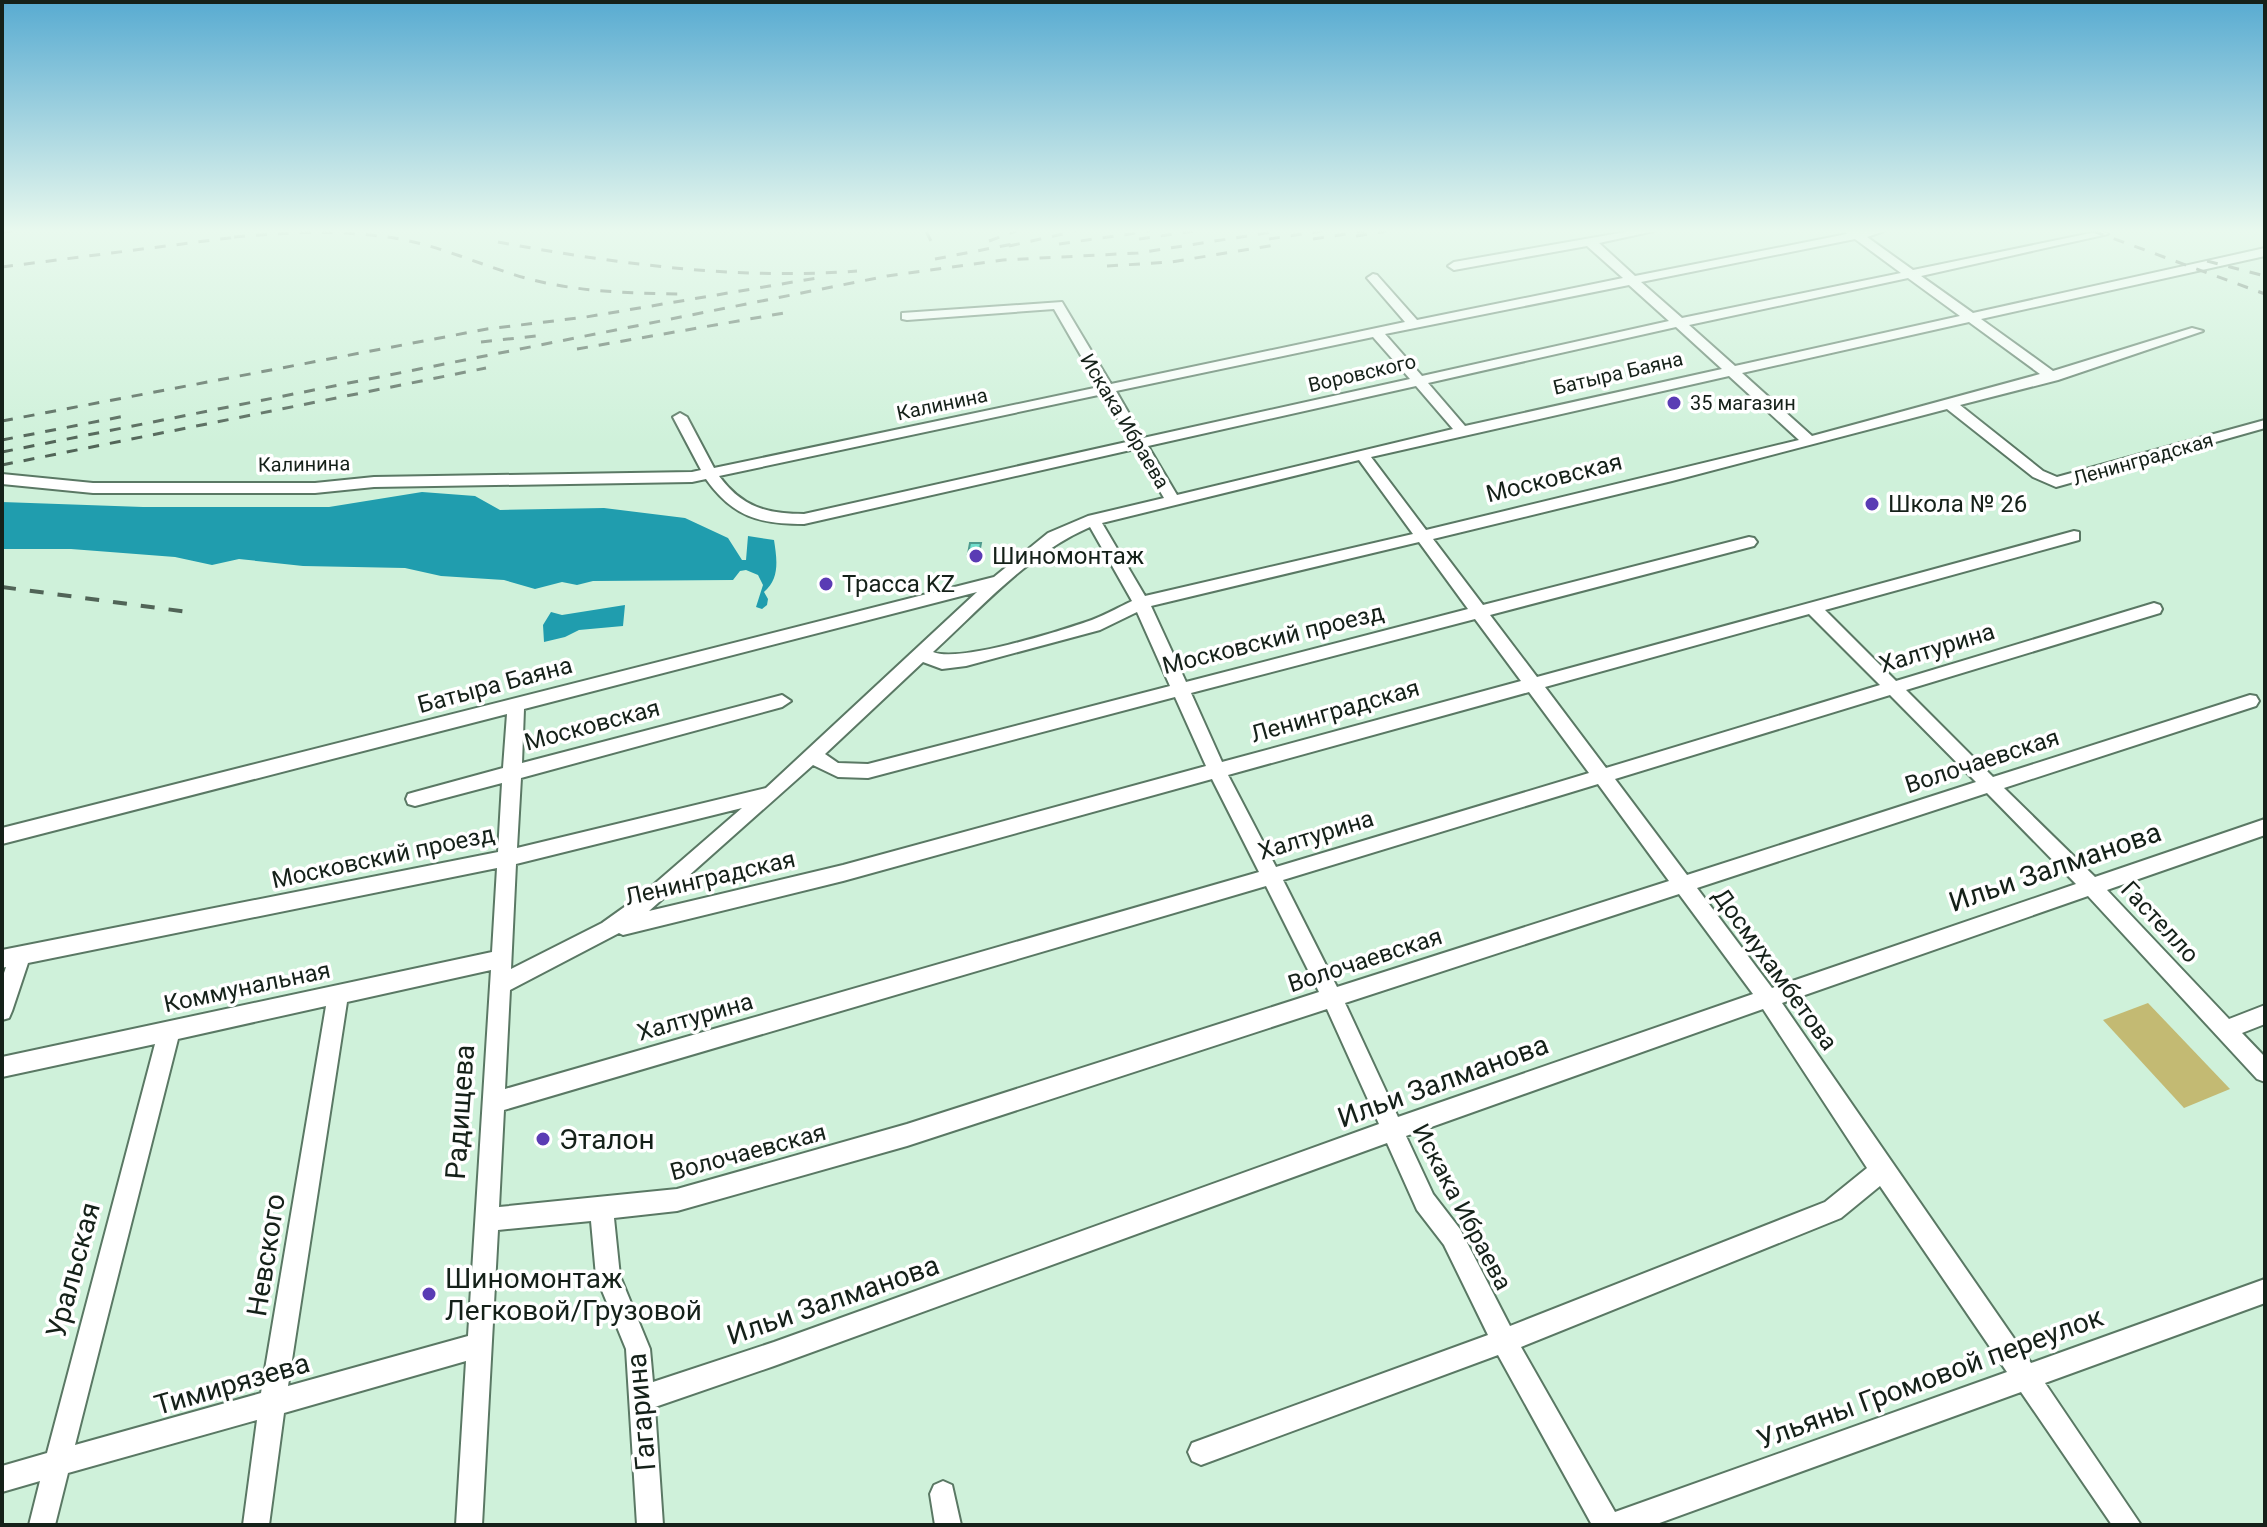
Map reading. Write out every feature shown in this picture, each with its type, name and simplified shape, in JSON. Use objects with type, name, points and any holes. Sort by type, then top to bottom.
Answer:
[{"type":"street","points":[[1395,302],[1414,324]]},
{"type":"street","name":"Калинина","points":[[2,479],[93,488],[315,488],[374,482],[662,479],[710,473],[1521,302]]},
{"type":"street","points":[[1655,302],[1809,441]]},
{"type":"street","name":"Воровского","points":[[680,417],[710,473],[733,503],[752,513],[791,520],[1777,302]]},
{"type":"street","points":[[1950,302],[2053,377]]},
{"type":"street","name":"Батыра Баяна","points":[[501,984],[609,929],[651,899],[772,793],[1000,581],[1053,537],[1093,520],[1462,431],[2037,302]]},
{"type":"street","name":"Искака Ибраева","points":[[907,316],[1058,305],[1173,501]]},
{"type":"street","name":"Московская","points":[[923,655],[942,663],[966,660],[1094,626],[1141,603],[1809,441],[2053,377],[2197,331]]},
{"type":"street","points":[[1377,333],[1462,431]]},
{"type":"street","name":"Ленинградская","points":[[1949,404],[2043,478],[2056,482],[2265,424]]},
{"type":"street","name":"Досмухамбетова","points":[[1362,455],[1769,1000],[1882,1170],[2128,1525]]},
{"type":"street","name":"Искака Ибраева","points":[[1093,520],[1141,603],[1218,772],[1332,997],[1425,1202],[1452,1237],[1504,1341],[1607,1525]]},
{"type":"street","name":"Ленинградская","points":[[609,929],[843,873],[2074,536]]},
{"type":"street","name":"Московский проезд","points":[[814,754],[829,768],[843,772],[868,771],[1749,542]]},
{"type":"street","name":"Батыра Баяна","points":[[2,836],[1000,581]]},
{"type":"street","name":"Гастелло","points":[[1812,607],[2091,886],[2265,1072]]},
{"type":"street","name":"Халтурина","points":[[492,1103],[1271,876],[2154,609]]},
{"type":"street","name":"Московская","points":[[415,799],[514,770],[782,701]]},
{"type":"street","name":"Волочаевская","points":[[485,1220],[677,1200],[907,1135],[2250,701]]},
{"type":"street","name":"Радищева","points":[[469,1525],[516,704]]},
{"type":"street","name":"Московский проезд","points":[[11,957],[509,858],[772,793]]},
{"type":"street","name":"Ильи Залманова","points":[[643,1398],[789,1349],[1525,1082],[2265,827]]},
{"type":"street","points":[[2,1011],[11,957]]},
{"type":"street","name":"Коммунальная","points":[[2,1067],[502,959]]},
{"type":"street","name":"Невского","points":[[256,1525],[272,1405],[338,994]]},
{"type":"street","points":[[2225,1030],[2265,1014]]},
{"type":"street","name":"Уральская","points":[[42,1525],[169,1031]]},
{"type":"street","points":[[1201,1452],[1504,1341],[1833,1210],[1882,1170]]},
{"type":"street","name":"Гагарина","points":[[602,1210],[605,1262],[610,1283],[638,1349],[650,1525]]},
{"type":"street","name":"Ульяны Громовой переулок","points":[[1617,1525],[2265,1291]]},
{"type":"street","name":"Тимирязева","points":[[2,1479],[479,1345]]},
{"type":"street","points":[[943,1494],[948,1525]]},
{"type":"shaded area","points":[[2148,1003],[2230,1089],[2184,1108],[2103,1020]]},
{"type":"water","points":[[422,492],[475,496],[500,510],[604,508],[685,518],[728,538],[742,560],[746,560],[748,536],[774,540],[776,568],[773,581],[764,592],[767,605],[762,609],[756,607],[763,585],[758,575],[746,570],[740,571],[733,580],[593,581],[577,585],[562,582],[535,589],[504,580],[441,576],[405,568],[303,566],[239,559],[212,565],[175,557],[71,549],[2,549],[2,502],[143,507],[329,507]]},
{"type":"water","points":[[625,605],[623,626],[579,630],[544,642],[543,625],[551,612],[562,615]]},
{"type":"building","points":[[970,543],[981,543],[979,554],[968,554]]},
{"type":"railway","points":[[2,421],[487,329],[673,302]]},
{"type":"railway","points":[[2,452],[755,302]]},
{"type":"railway","points":[[577,349],[784,313]]},
{"type":"railway","points":[[481,342],[545,335]]},
{"type":"railway","points":[[2,465],[486,368]]},
{"type":"railway","points":[[2,440],[125,416]]},
{"type":"railway","points":[[2,587],[188,612]]},
{"type":"place","name":"35 магазин","points":[[1674,403]]},
{"type":"place","name":"Школа № 26","points":[[1872,504]]},
{"type":"place","name":"Шиномонтаж","points":[[976,556]]},
{"type":"place","name":"Трасса KZ","points":[[826,584]]},
{"type":"place","name":"Эталон","points":[[543,1139]]},
{"type":"place","name":"Шиномонтаж Легковой/Грузовой","points":[[429,1294]]}]
